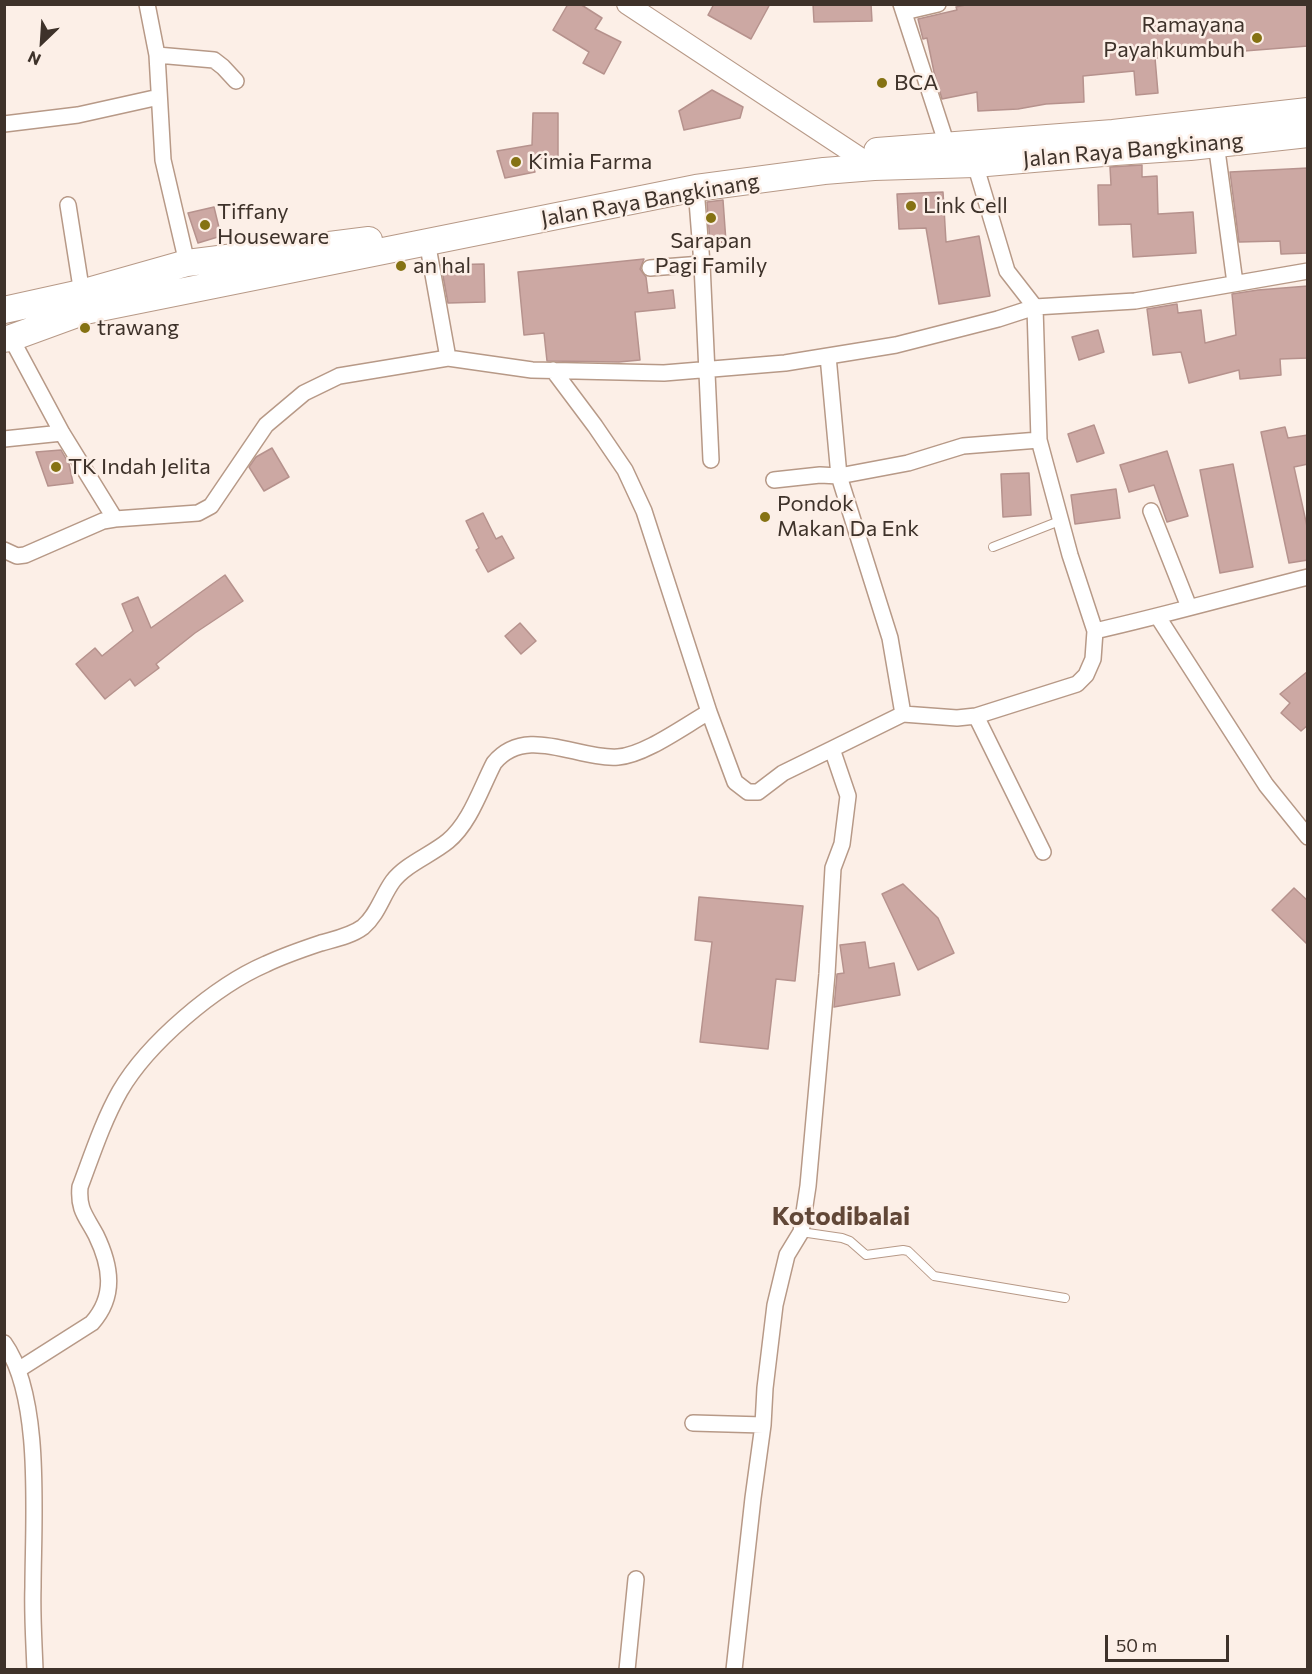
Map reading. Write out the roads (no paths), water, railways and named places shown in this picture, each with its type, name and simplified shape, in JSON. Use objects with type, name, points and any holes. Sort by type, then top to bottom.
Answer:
[{"type":"highway","name":"Jalan Raya Bangkinang","points":[[8,339],[83,302],[187,263],[427,241],[696,189],[824,171],[864,160],[975,164],[1308,111]]},
{"type":"highway","name":"Jalan Raya Bangkinang","points":[[4,310],[83,302],[369,248],[446,222],[864,160],[947,145],[1114,142],[1190,147],[1308,134]]},
{"type":"street","points":[[147,4],[157,55],[163,160],[187,263]]},
{"type":"street","points":[[627,4],[864,160]]},
{"type":"street","points":[[938,4],[902,8],[947,145]]},
{"type":"street","points":[[157,55],[214,60],[236,81]]},
{"type":"street","points":[[4,124],[78,116],[159,97]]},
{"type":"street","points":[[1216,143],[1235,283]]},
{"type":"street","points":[[553,370],[625,470],[644,511],[709,712],[735,782],[748,792],[758,792],[783,773],[903,714],[957,718],[976,716],[1077,684],[1086,675],[1093,659],[1095,631],[1039,440],[1035,307],[1007,271],[975,164]]},
{"type":"street","points":[[696,189],[702,264],[711,460]]},
{"type":"street","points":[[68,205],[83,302]]},
{"type":"street","points":[[427,241],[448,358]]},
{"type":"street","points":[[650,268],[702,264]]},
{"type":"street","points":[[4,550],[17,556],[25,555],[103,521],[198,513],[211,506],[266,425],[304,393],[339,376],[448,358],[532,370],[664,373],[785,363],[896,345],[998,319],[1035,307],[1136,301],[1308,271]]},
{"type":"street","points":[[8,339],[115,519]]},
{"type":"street","points":[[828,356],[839,476],[890,638],[903,714]]},
{"type":"street","points":[[4,439],[62,433]]},
{"type":"street","points":[[774,480],[820,475],[839,476],[908,463],[963,446],[1039,440]]},
{"type":"street","points":[[1151,511],[1189,607]]},
{"type":"street","points":[[1095,631],[1158,617],[1308,577]]},
{"type":"street","points":[[1158,617],[1266,785],[1308,837]]},
{"type":"street","points":[[18,1370],[92,1323],[102,1312],[109,1291],[110,1278],[97,1238],[79,1203],[80,1187],[119,1092],[137,1065],[167,1033],[237,979],[265,964],[346,936],[363,927],[377,911],[393,881],[449,840],[459,829],[501,754],[517,747],[537,745],[554,746],[599,756],[617,757],[637,753],[709,712]]},
{"type":"street","points":[[976,716],[1043,852]]},
{"type":"street","points":[[734,1670],[775,1305],[787,1255],[801,1232],[808,1186],[834,868],[842,844],[848,796],[832,749]]},
{"type":"street","points":[[4,1343],[11,1352],[18,1370],[30,1415],[33,1452],[34,1670]]},
{"type":"street","points":[[693,1423],[763,1425]]},
{"type":"street","points":[[627,1670],[636,1579]]},
{"type":"lane","points":[[993,547],[1062,520]]},
{"type":"lane","points":[[801,1232],[843,1238],[867,1255],[908,1251],[934,1276],[1065,1298]]},
{"type":"place","name":"Ramayana Payahkumbuh","points":[[1257,38]]},
{"type":"place","name":"BCA","points":[[882,83]]},
{"type":"place","name":"Kimia Farma","points":[[516,162]]},
{"type":"place","name":"Link Cell","points":[[911,206]]},
{"type":"place","name":"Sarapan Pagi Family","points":[[711,218]]},
{"type":"place","name":"Tiffany Houseware","points":[[205,225]]},
{"type":"place","name":"an hal","points":[[401,266]]},
{"type":"place","name":"trawang","points":[[85,328]]},
{"type":"place","name":"TK Indah Jelita","points":[[56,467]]},
{"type":"place","name":"Pondok Makan Da Enk","points":[[765,517]]},
{"type":"district","name":"Kotodibalai","points":[[841,1216]]}]
